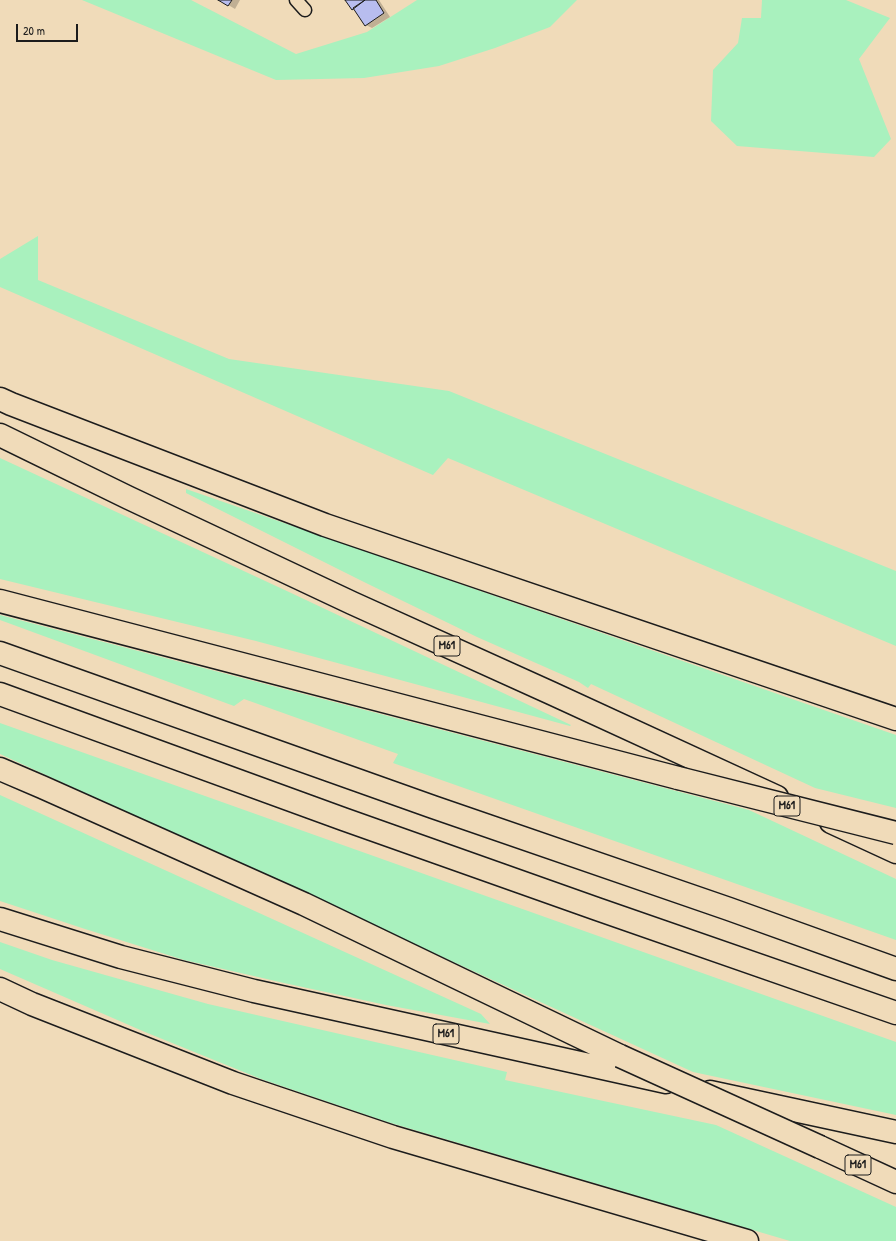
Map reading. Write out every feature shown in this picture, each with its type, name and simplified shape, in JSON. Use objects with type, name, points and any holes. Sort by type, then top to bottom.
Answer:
[{"type":"highway","points":[[0,399],[325,525],[896,719]]},
{"type":"highway","name":"M61","points":[[0,435],[337,596],[896,852]]},
{"type":"highway","name":"M61","points":[[0,601],[896,834]]},
{"type":"highway","points":[[0,653],[433,807],[729,909],[896,969]]},
{"type":"highway","points":[[0,694],[597,909],[896,1013]]},
{"type":"highway","name":"M61","points":[[0,769],[304,904],[620,1056],[896,1182]]},
{"type":"highway","name":"M61","points":[[0,919],[121,957],[254,991],[896,1132]]},
{"type":"highway","points":[[0,989],[32,1004],[225,1080],[393,1137],[747,1241]]},
{"type":"lane","points":[[296,0],[305,10]]},
{"type":"green space","points":[[82,0],[191,0],[296,54],[367,32],[417,0],[577,0],[550,27],[495,48],[439,66],[364,78],[276,80]]},
{"type":"green space","points":[[762,0],[846,0],[890,18],[859,59],[891,139],[874,157],[737,146],[711,121],[713,70],[738,43],[742,18],[761,18]]},
{"type":"green space","points":[[38,236],[38,280],[229,359],[449,391],[896,571],[896,646],[448,458],[433,475],[0,287],[0,259]]},
{"type":"green space","points":[[0,458],[571,725],[570,726],[256,641],[0,579]]},
{"type":"green space","points":[[186,489],[896,735],[896,808],[815,788],[591,684],[588,688],[579,682],[477,637],[366,583],[186,493]]},
{"type":"green space","points":[[0,615],[749,810],[896,879],[896,940],[393,763],[398,754],[244,699],[234,706],[0,620]]},
{"type":"green space","points":[[0,723],[896,1042],[896,1115],[693,1072],[0,754]]},
{"type":"green space","points":[[0,795],[481,1014],[490,1024],[386,1005],[184,960],[0,901]]},
{"type":"green space","points":[[0,942],[52,960],[208,1004],[507,1072],[505,1080],[716,1125],[896,1207],[896,1241],[790,1241],[384,1121],[261,1079],[145,1032],[0,969]]},
{"type":"building","points":[[218,0],[232,0],[228,6]]},
{"type":"building","points":[[345,0],[365,0],[352,10]]},
{"type":"building","points":[[365,0],[376,0],[384,13],[365,26],[353,8]]}]
